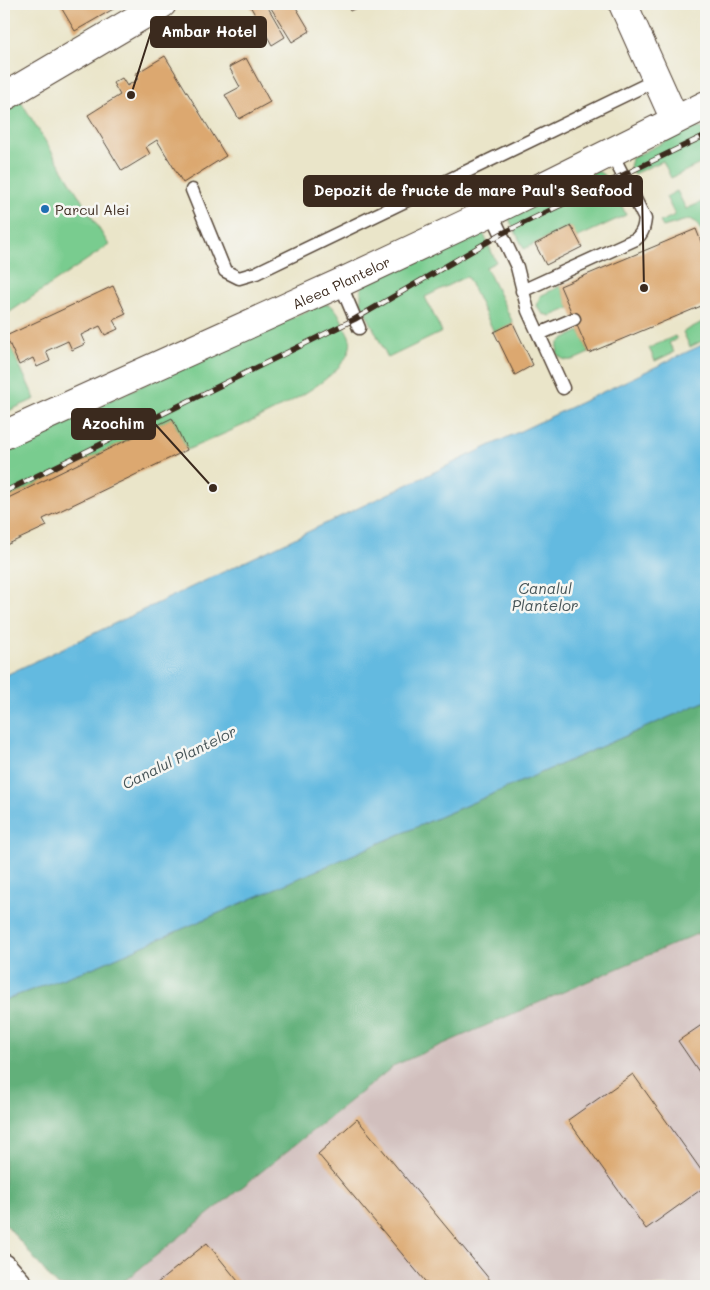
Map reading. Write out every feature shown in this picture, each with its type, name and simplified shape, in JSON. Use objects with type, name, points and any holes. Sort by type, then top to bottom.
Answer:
[{"type":"main road","points":[[4,97],[162,4]]},
{"type":"main road","points":[[624,4],[675,120]]},
{"type":"main road","name":"Aleea Plantelor","points":[[4,436],[340,283],[491,212],[675,120],[706,107]]},
{"type":"street","points":[[4,1267],[21,1286]]},
{"type":"lane","points":[[192,190],[225,271],[239,278],[256,273],[656,80]]},
{"type":"lane","points":[[522,291],[636,239],[641,234],[645,218],[611,152]]},
{"type":"lane","points":[[491,212],[517,267],[528,311],[563,388]]},
{"type":"lane","points":[[340,283],[359,328]]},
{"type":"lane","points":[[539,334],[574,320]]},
{"type":"shaded area","points":[[706,930],[706,1286],[118,1286],[395,1065]]},
{"type":"green space","name":"Parcul Alei","points":[[14,90],[109,245],[4,316],[4,97]]},
{"type":"green space","points":[[694,127],[704,129],[706,133],[706,161],[671,178],[663,161],[633,174],[630,167],[632,158]]},
{"type":"green space","points":[[597,171],[610,183],[626,215],[576,238],[570,226],[524,249],[509,219],[511,212]]},
{"type":"green space","points":[[677,191],[686,209],[702,202],[706,212],[706,240],[696,222],[690,219],[663,227],[660,222],[675,215],[666,197]]},
{"type":"green space","points":[[481,228],[496,262],[486,267],[513,323],[494,332],[467,276],[425,297],[442,332],[388,358],[361,303],[361,288],[365,284]]},
{"type":"green space","points":[[560,286],[570,308],[551,316],[543,314],[537,306],[540,296]]},
{"type":"green space","points":[[328,304],[337,311],[349,337],[350,347],[343,362],[327,378],[305,393],[280,408],[187,450],[172,418],[4,500],[4,448],[321,305]]},
{"type":"green space","points":[[706,320],[706,339],[690,347],[683,332]]},
{"type":"green space","points":[[580,331],[589,353],[572,360],[561,358],[557,354],[558,344],[563,339]]},
{"type":"green space","points":[[4,332],[35,399],[4,413]]},
{"type":"green space","points":[[675,336],[677,339],[669,343],[674,352],[655,361],[649,348]]},
{"type":"green space","points":[[706,701],[706,930],[395,1065],[118,1286],[57,1286],[4,1222],[4,1000],[97,966]]},
{"type":"water","name":"Canalul Plantelor","points":[[706,343],[706,701],[97,966],[4,1000],[4,676]]},
{"type":"building","points":[[59,4],[122,4],[75,31]]},
{"type":"building","points":[[249,4],[266,4],[285,37],[272,45]]},
{"type":"building","points":[[276,4],[294,4],[310,31],[292,42],[271,8]]},
{"type":"building","points":[[346,4],[365,4],[350,11]]},
{"type":"building","points":[[165,56],[226,156],[183,183],[157,140],[146,147],[150,154],[122,171],[88,115],[120,95],[113,83],[122,78],[127,86],[138,79],[135,74]]},
{"type":"building","points":[[246,58],[270,102],[239,119],[225,95],[240,87],[229,67]]},
{"type":"building","points":[[571,226],[582,247],[546,265],[535,244]]},
{"type":"building","points":[[696,229],[706,254],[706,304],[589,353],[560,286]]},
{"type":"building","points":[[113,286],[126,314],[113,320],[118,329],[105,335],[100,326],[81,335],[85,344],[72,350],[68,341],[46,351],[50,361],[37,367],[33,358],[19,365],[6,336]]},
{"type":"building","points":[[513,323],[533,365],[515,375],[494,332]]},
{"type":"building","points":[[172,418],[187,450],[43,519],[47,526],[4,546],[4,500]]},
{"type":"building","points":[[706,1022],[706,1082],[678,1041]]},
{"type":"building","points":[[633,1074],[706,1177],[706,1186],[646,1229],[568,1120]]},
{"type":"building","points":[[357,1119],[495,1286],[429,1286],[318,1154]]},
{"type":"building","points":[[207,1243],[242,1286],[158,1286],[156,1284]]},
{"type":"railway","points":[[4,492],[355,319],[501,234],[706,135]]},
{"type":"place","name":"Ambar Hotel","points":[[131,95]]},
{"type":"place","name":"Parcul Alei","points":[[45,209]]},
{"type":"place","name":"Depozit de fructe de mare Paul's Seafood","points":[[644,288]]},
{"type":"place","name":"Azochim","points":[[213,488]]}]
